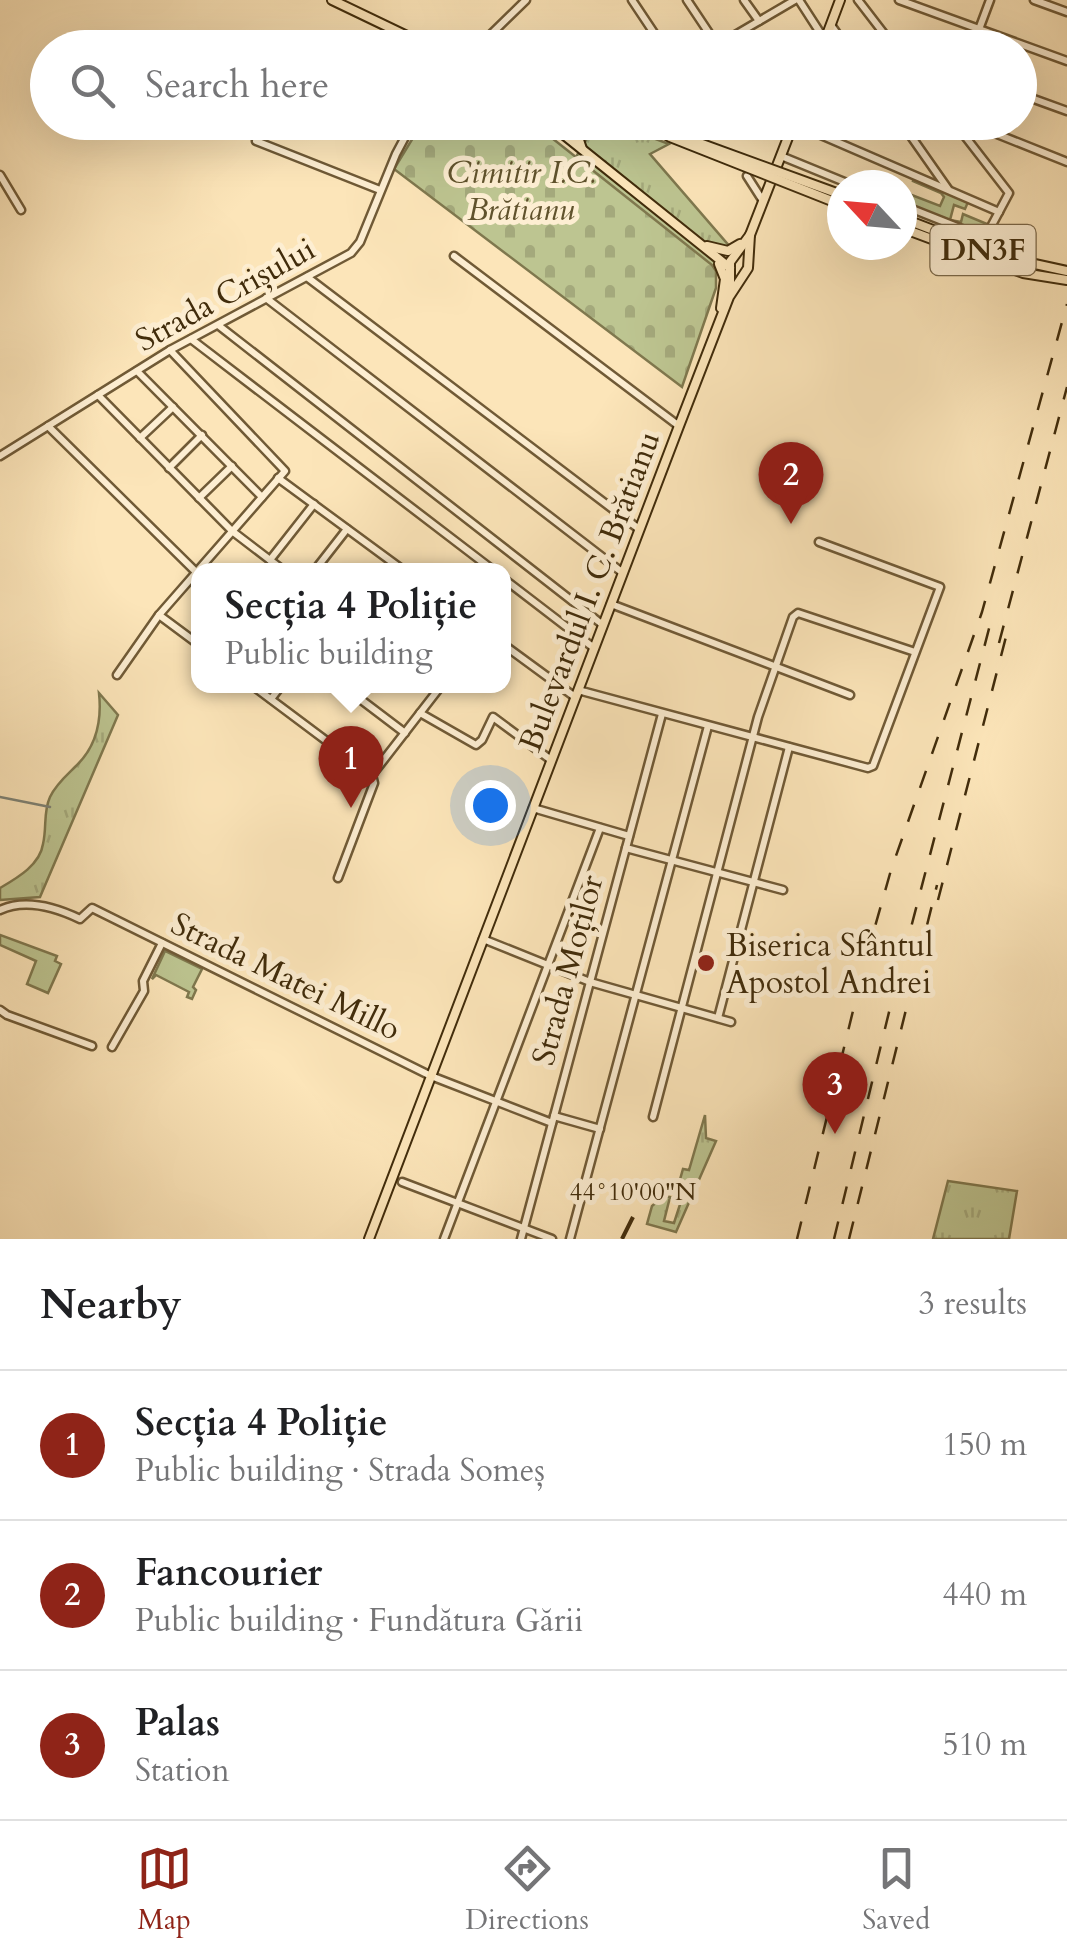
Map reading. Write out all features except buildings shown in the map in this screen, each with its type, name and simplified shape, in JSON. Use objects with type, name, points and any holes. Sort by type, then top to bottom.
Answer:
[{"type":"main road","points":[[332,0],[394,30]]},
{"type":"main road","points":[[828,30],[840,0]]},
{"type":"main road","points":[[571,140],[735,271],[746,270],[750,236]]},
{"type":"main road","points":[[579,140],[582,149]]},
{"type":"main road","points":[[678,140],[827,199]]},
{"type":"main road","points":[[698,140],[827,189]]},
{"type":"main road","points":[[735,271],[731,260],[750,236],[787,140]]},
{"type":"main road","points":[[698,243],[733,250],[755,224]]},
{"type":"main road","name":"DN3F","points":[[917,224],[1003,257],[1067,271]]},
{"type":"main road","name":"DN3F","points":[[917,234],[1023,273],[1067,280]]},
{"type":"main road","points":[[698,243],[748,262]]},
{"type":"main road","points":[[698,243],[724,273],[716,331]]},
{"type":"main road","name":"Bulevardul I. C. Brătianu","points":[[369,1239],[730,297],[735,271]]},
{"type":"street","points":[[497,30],[526,0]]},
{"type":"street","points":[[632,0],[652,30]]},
{"type":"street","points":[[688,0],[706,30]]},
{"type":"street","points":[[744,0],[758,22]]},
{"type":"street","points":[[744,30],[797,0],[818,30]]},
{"type":"street","points":[[858,0],[881,30]]},
{"type":"street","points":[[899,0],[982,30]]},
{"type":"street","points":[[979,29],[990,0]]},
{"type":"street","points":[[1034,0],[1067,12]]},
{"type":"street","points":[[830,25],[834,30]]},
{"type":"street","points":[[1037,49],[1067,60]]},
{"type":"street","points":[[1037,100],[1067,111]]},
{"type":"street","name":"Strada Crișului","points":[[1,453],[170,350],[357,248],[405,140]]},
{"type":"street","points":[[833,140],[1000,212]]},
{"type":"street","points":[[914,140],[949,190]]},
{"type":"street","points":[[917,211],[985,238],[1009,193],[968,140]]},
{"type":"street","points":[[1013,140],[1067,162]]},
{"type":"street","points":[[256,142],[380,190]]},
{"type":"street","points":[[781,156],[827,175]]},
{"type":"street","points":[[0,175],[21,210]]},
{"type":"street","points":[[746,176],[763,202]]},
{"type":"street","points":[[454,256],[678,426]]},
{"type":"street","points":[[306,277],[639,529]]},
{"type":"street","points":[[266,298],[623,573]]},
{"type":"street","points":[[218,325],[603,624]]},
{"type":"street","points":[[191,339],[484,563]]},
{"type":"street","points":[[170,350],[285,471],[206,563]]},
{"type":"street","points":[[137,371],[262,496]]},
{"type":"street","points":[[98,395],[232,531],[274,563]]},
{"type":"street","points":[[140,438],[173,406]]},
{"type":"street","points":[[48,426],[191,568]]},
{"type":"street","points":[[169,468],[202,436]]},
{"type":"street","points":[[200,498],[232,466]]},
{"type":"street","points":[[278,478],[393,563]]},
{"type":"street","points":[[270,560],[314,504]]},
{"type":"street","points":[[320,563],[347,529]]},
{"type":"street","points":[[511,649],[576,694],[868,768],[873,766],[940,587],[819,542]]},
{"type":"street","points":[[117,674],[159,615],[191,580]]},
{"type":"street","points":[[511,584],[594,648]]},
{"type":"street","points":[[611,604],[850,696]]},
{"type":"street","points":[[653,1117],[753,738],[793,616],[798,614],[916,652]]},
{"type":"street","points":[[159,615],[191,639]]},
{"type":"street","points":[[263,693],[372,775],[374,783],[338,878]]},
{"type":"street","points":[[271,699],[276,693]]},
{"type":"street","points":[[351,693],[405,733]]},
{"type":"street","points":[[372,775],[434,693]]},
{"type":"street","points":[[420,713],[476,745],[493,718],[551,760]]},
{"type":"street","name":"Strada Moților","points":[[522,1239],[662,713]]},
{"type":"street","points":[[570,1239],[708,726]]},
{"type":"street","points":[[718,1018],[789,747]]},
{"type":"street","points":[[533,808],[629,836]]},
{"type":"street","points":[[444,1239],[600,828]]},
{"type":"street","points":[[626,848],[783,890]]},
{"type":"street","name":"Strada Matei Millo","points":[[0,910],[12,905],[44,905],[80,919],[92,908],[431,1076],[553,1120],[600,1130]]},
{"type":"street","points":[[483,939],[590,982],[731,1022]]},
{"type":"street","points":[[112,1047],[144,991],[143,981],[162,943]]},
{"type":"street","points":[[0,1010],[7,1016],[92,1046]]},
{"type":"street","points":[[402,1182],[552,1239]]},
{"type":"green space","name":"Cimitir I.C. Brătianu","points":[[412,140],[554,140],[716,271],[716,288],[682,387],[394,169]]},
{"type":"green space","points":[[586,140],[658,140],[669,144],[650,154],[731,248],[725,249],[716,271],[576,157]]},
{"type":"green space","points":[[917,179],[968,202],[965,209],[954,205],[950,220],[961,222],[963,214],[987,224],[984,234],[917,209],[917,197],[940,206],[944,197]]},
{"type":"green space","points":[[99,693],[118,715],[40,897],[0,900],[0,888],[27,870],[41,852],[50,797],[93,741],[99,723]]},
{"type":"green space","points":[[0,935],[57,956],[55,961],[61,964],[48,993],[27,984],[36,961],[0,945]]},
{"type":"green space","points":[[165,951],[202,969],[192,999],[187,997],[189,992],[156,975],[152,979]]},
{"type":"green space","points":[[705,1115],[706,1138],[716,1141],[676,1232],[647,1224],[652,1206],[664,1196],[670,1197],[664,1221],[674,1223],[686,1186],[679,1183],[683,1169],[689,1170]]},
{"type":"green space","points":[[948,1181],[1017,1191],[1009,1239],[933,1239]]},
{"type":"waterway","points":[[0,797],[50,807]]},
{"type":"railway","points":[[797,1239],[891,870],[982,612],[1067,304]]},
{"type":"railway","points":[[999,643],[1067,387]]},
{"type":"railway","points":[[834,1239],[991,621]]},
{"type":"railway","points":[[938,900],[1008,629]]},
{"type":"railway","points":[[849,1239],[937,885]]},
{"type":"place","name":"Fancourier","points":[[791,524]]},
{"type":"place","name":"Secția 4 Poliție","points":[[351,808]]},
{"type":"place","name":"Biserica Sfântul Apostol Andrei","points":[[706,963]]},
{"type":"place","name":"Palas","points":[[835,1134]]}]
